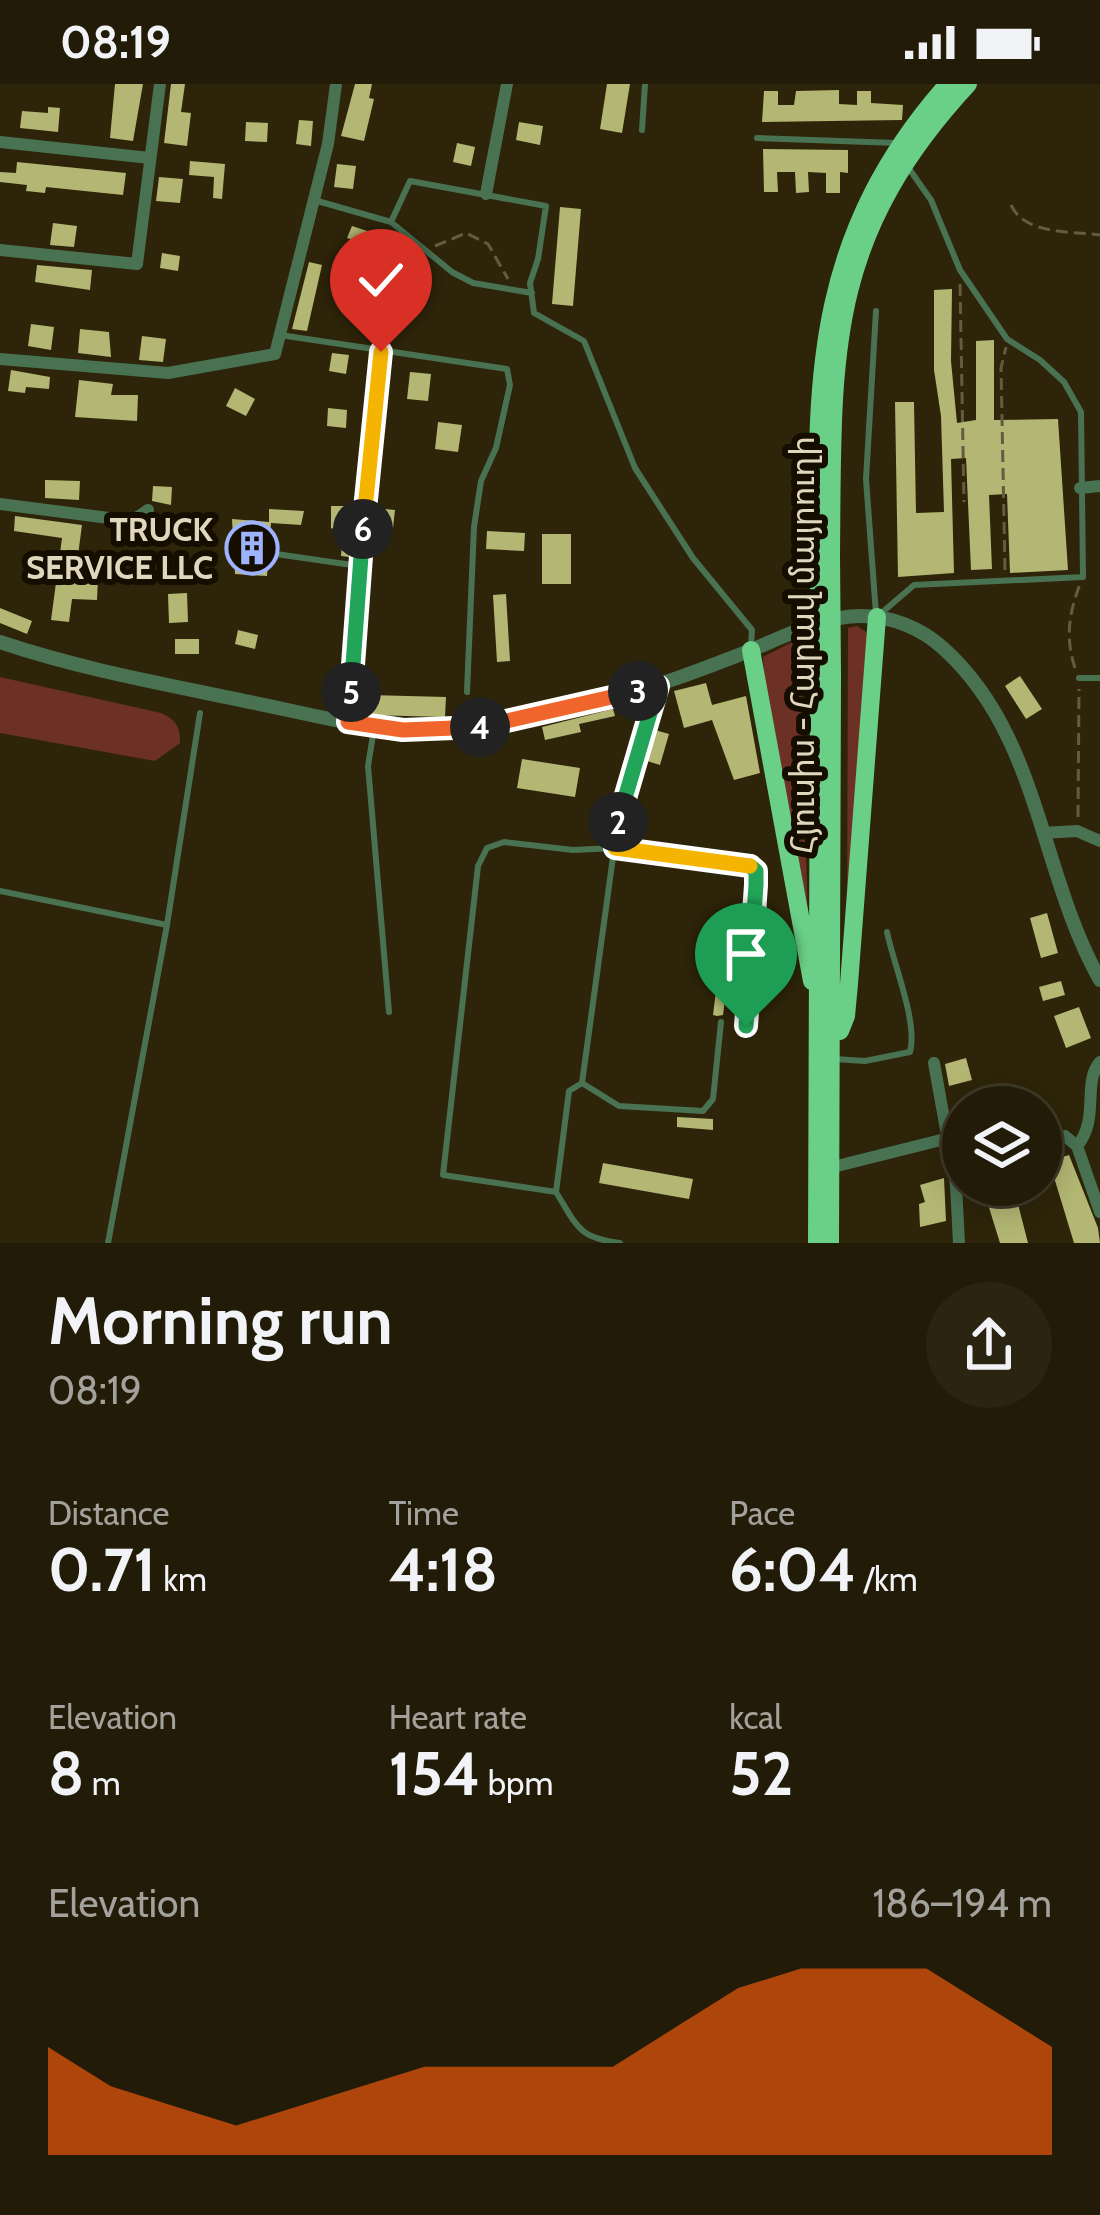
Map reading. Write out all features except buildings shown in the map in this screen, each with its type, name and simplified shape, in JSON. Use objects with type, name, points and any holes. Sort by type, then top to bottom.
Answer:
[{"type":"highway","name":"Հյուսիս - Հարավ մայրուղի","points":[[817,1243],[825,533],[841,325],[868,231],[902,153],[962,86]]},
{"type":"highway","points":[[834,1053],[846,1016],[877,617]]},
{"type":"highway","points":[[751,650],[809,973],[820,1002]]},
{"type":"highway","name":"Հյուսիս - Հարավ մայրուղի","points":[[825,675],[834,1053],[830,1243]]},
{"type":"street","points":[[0,250],[137,264],[160,84]]},
{"type":"street","points":[[0,358],[169,374],[275,354],[328,144],[336,84]]},
{"type":"street","points":[[486,194],[507,84]]},
{"type":"street","points":[[0,142],[150,158]]},
{"type":"street","points":[[1080,488],[1100,486]]},
{"type":"street","points":[[0,504],[132,521],[148,510]]},
{"type":"street","points":[[0,642],[99,670],[348,722],[437,731],[476,728],[658,686],[849,617],[877,617],[925,633],[979,686],[1020,759],[1066,904],[1100,980]]},
{"type":"street","points":[[1043,832],[1078,831],[1100,841]]},
{"type":"street","points":[[1077,1146],[1089,1133],[1093,1070],[1100,1062]]},
{"type":"street","points":[[934,1064],[942,1088]]},
{"type":"street","points":[[1065,1136],[1077,1146],[1100,1212]]},
{"type":"street","points":[[833,1167],[942,1139]]},
{"type":"street","points":[[957,1206],[959,1243]]},
{"type":"lane","points":[[642,130],[645,84]]},
{"type":"lane","points":[[757,138],[890,140],[932,200],[960,270],[1007,339],[1064,382],[1081,412],[1083,577],[914,585],[877,617]]},
{"type":"lane","points":[[391,222],[410,181],[546,206],[530,283],[534,313],[584,340],[635,468],[693,558],[752,630],[751,650]]},
{"type":"lane","points":[[314,200],[391,222],[473,284],[532,293]]},
{"type":"lane","points":[[876,311],[866,479],[877,617]]},
{"type":"lane","points":[[280,335],[508,369],[510,385],[496,448],[481,481],[474,527],[467,692]]},
{"type":"lane","points":[[348,722],[381,352]]},
{"type":"lane","points":[[276,554],[359,566]]},
{"type":"lane","points":[[1079,678],[1100,678]]},
{"type":"lane","points":[[582,1084],[620,806],[658,686]]},
{"type":"lane","points":[[108,1243],[200,713]]},
{"type":"lane","points":[[375,727],[368,766],[389,1012]]},
{"type":"lane","points":[[556,1192],[442,1175],[478,866],[487,848],[504,842],[573,850],[615,848],[746,863],[756,871],[746,1026]]},
{"type":"lane","points":[[0,891],[166,925]]},
{"type":"lane","points":[[834,1053],[866,1061],[910,1052],[913,1022],[887,932]]},
{"type":"lane","points":[[582,1084],[619,1106],[704,1111],[713,1100],[721,1022]]},
{"type":"lane","points":[[582,1084],[568,1090],[556,1192],[580,1231],[592,1240],[620,1243]]},
{"type":"path","points":[[1010,205],[1017,219],[1033,226],[1100,235]]},
{"type":"path","points":[[429,251],[466,233],[488,244],[516,290]]},
{"type":"path","points":[[960,270],[964,502]]},
{"type":"path","points":[[1005,572],[1001,368],[1007,339]]},
{"type":"path","points":[[1078,831],[1079,678],[1068,645],[1070,610],[1083,577]]},
{"type":"shaded area","points":[[857,626],[869,634],[847,941],[848,628]]},
{"type":"shaded area","points":[[800,638],[808,926],[763,657]]},
{"type":"shaded area","points":[[0,677],[161,713],[176,724],[180,743],[155,761],[0,733]]},
{"type":"place","name":"TRUCK SERVICE LLC","points":[[252,548]]},
{"type":"route","points":[[381,352],[348,722],[403,730],[476,728],[658,686],[620,806],[615,848],[746,863],[756,871],[746,1026]]}]
